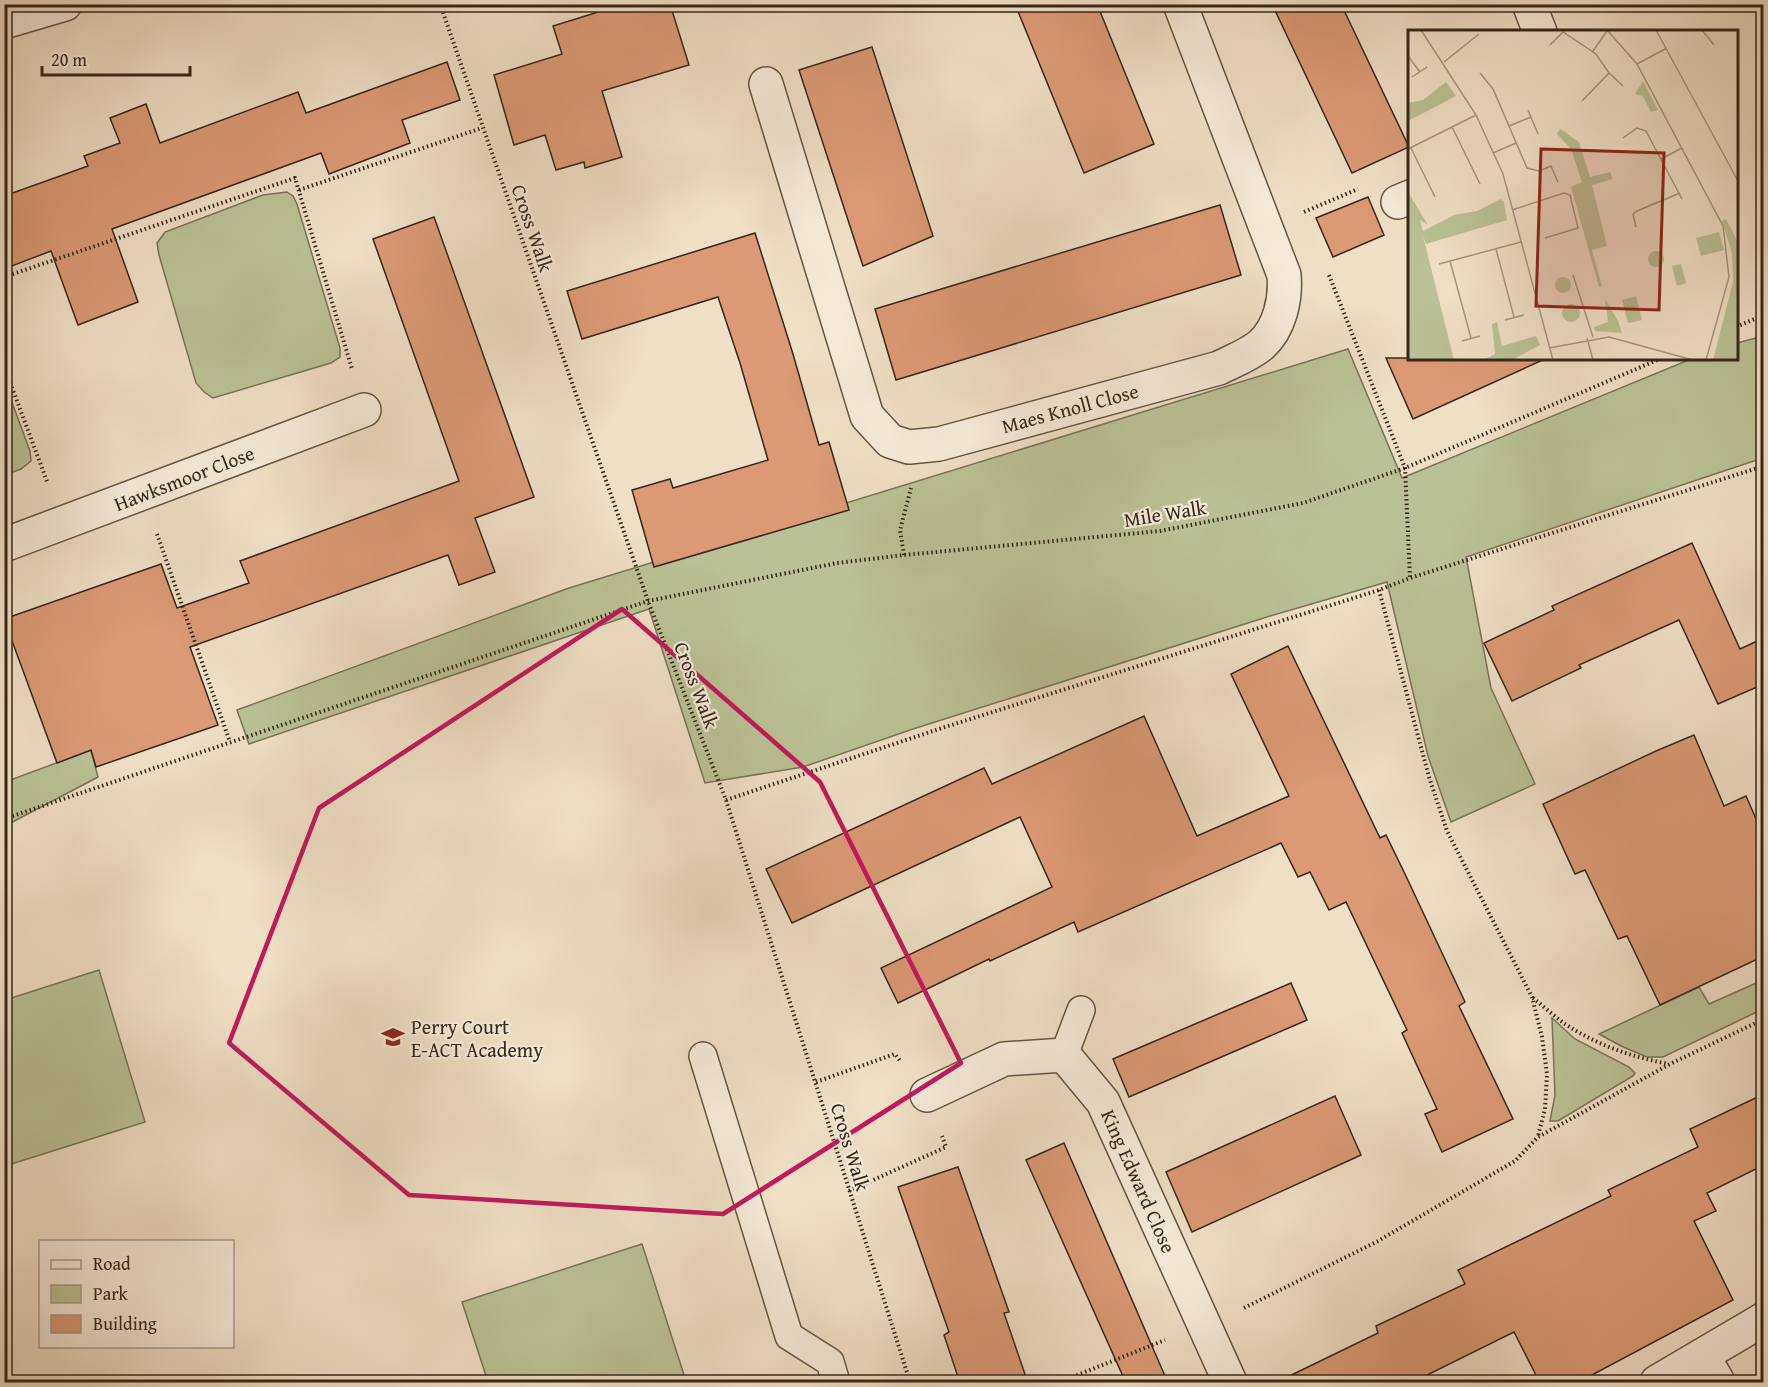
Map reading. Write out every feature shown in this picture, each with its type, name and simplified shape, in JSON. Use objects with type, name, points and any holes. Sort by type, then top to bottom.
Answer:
[{"type":"street","points":[[4,22],[65,4]]},
{"type":"street","name":"Maes Knoll Close","points":[[766,84],[867,416],[890,441],[909,447],[939,444],[1219,368],[1262,344],[1272,331],[1280,315],[1285,291],[1284,274],[1180,4]]},
{"type":"street","points":[[1528,4],[1539,30]]},
{"type":"street","name":"Hawksmoor Close","points":[[4,545],[364,410]]},
{"type":"street","points":[[927,1095],[1004,1059],[1065,1055]]},
{"type":"street","name":"King Edward Close","points":[[1065,1055],[1103,1102],[1230,1383]]},
{"type":"street","points":[[1657,1383],[1711,1369],[1764,1319]]},
{"type":"lane","points":[[1065,1055],[1081,1010]]},
{"type":"lane","points":[[703,1056],[789,1336],[830,1362],[836,1383]]},
{"type":"path","name":"Cross Walk","points":[[440,4],[648,601],[726,800],[910,1383]]},
{"type":"path","points":[[299,190],[482,128]]},
{"type":"path","points":[[4,277],[295,178],[364,410]]},
{"type":"path","points":[[1738,327],[1764,315]]},
{"type":"path","name":"Mile Walk","points":[[4,819],[648,601],[837,563],[1160,531],[1303,503],[1405,468],[1657,360]]},
{"type":"path","points":[[4,366],[62,524]]},
{"type":"path","points":[[904,555],[900,530],[922,446]]},
{"type":"path","points":[[726,800],[878,749],[1764,466]]},
{"type":"path","points":[[1405,468],[1410,578]]},
{"type":"path","points":[[143,493],[230,742]]},
{"type":"path","points":[[1379,590],[1429,777],[1447,831],[1532,997],[1542,1037],[1547,1074],[1545,1110],[1538,1137]]},
{"type":"path","points":[[1532,997],[1565,1024],[1601,1045],[1647,1060],[1670,1064]]},
{"type":"path","points":[[1060,1383],[1246,1308],[1378,1241],[1515,1161],[1538,1137],[1670,1064],[1764,1019]]},
{"type":"highlighted area","points":[[622,609],[820,782],[961,1063],[723,1214],[409,1195],[229,1043],[319,808]]},
{"type":"green space","points":[[287,192],[293,196],[297,204],[340,348],[340,357],[331,363],[213,398],[196,383],[157,243],[165,232],[263,195]]},
{"type":"green space","points":[[1763,336],[1763,458],[1466,557],[1491,688],[1535,784],[1451,822],[1428,756],[1387,582],[1270,616],[913,729],[803,767],[705,783],[649,609],[249,744],[237,710],[569,588],[1348,349],[1402,478],[1689,360],[1738,360],[1738,343]]},
{"type":"green space","points":[[4,381],[30,451],[31,461],[21,469],[5,475]]},
{"type":"green space","points":[[91,750],[98,777],[5,826],[5,782]]},
{"type":"green space","points":[[99,970],[145,1122],[5,1166],[5,1000]]},
{"type":"green space","points":[[1763,980],[1763,1009],[1663,1057],[1647,1057],[1599,1034],[1699,987],[1709,1004]]},
{"type":"green space","points":[[1552,1018],[1575,1039],[1629,1067],[1635,1073],[1558,1121],[1550,1121],[1555,1095]]},
{"type":"green space","points":[[642,1244],[685,1378],[672,1382],[488,1382],[462,1302]]},
{"type":"building","points":[[624,4],[670,4],[689,65],[602,91],[622,157],[585,168],[584,162],[556,170],[545,135],[514,145],[494,75],[562,54],[553,26]]},
{"type":"building","points":[[1015,4],[1097,4],[1154,144],[1084,173]]},
{"type":"building","points":[[1272,4],[1341,4],[1408,145],[1408,147],[1352,173]]},
{"type":"building","points":[[872,47],[933,236],[863,266],[799,70]]},
{"type":"building","points":[[447,62],[460,100],[402,120],[410,143],[329,174],[321,153],[112,229],[138,302],[78,325],[51,251],[4,269],[4,196],[88,166],[84,156],[120,143],[110,118],[146,104],[160,143],[298,92],[306,113]]},
{"type":"building","points":[[1368,197],[1384,235],[1333,257],[1316,218]]},
{"type":"building","points":[[1220,205],[1241,275],[896,380],[875,309]]},
{"type":"building","points":[[434,217],[534,497],[475,518],[495,572],[459,585],[448,555],[190,647],[218,725],[96,767],[91,750],[57,763],[4,619],[161,564],[177,608],[249,583],[240,561],[459,481],[373,239]]},
{"type":"building","points":[[755,233],[819,445],[829,442],[849,510],[654,567],[632,490],[670,479],[673,488],[768,460],[740,363],[718,297],[582,339],[567,291]]},
{"type":"building","points":[[1386,358],[1543,360],[1413,419]]},
{"type":"building","points":[[1692,543],[1740,649],[1764,638],[1764,684],[1718,704],[1679,620],[1579,665],[1581,668],[1512,701],[1484,643],[1554,610],[1552,606]]},
{"type":"building","points":[[1288,646],[1380,838],[1386,835],[1405,874],[1465,1002],[1459,1006],[1513,1119],[1442,1152],[1425,1114],[1437,1109],[1402,1033],[1407,1030],[1346,902],[1329,910],[1310,872],[1298,877],[1281,843],[1078,932],[1074,922],[990,961],[989,959],[898,1003],[881,968],[1052,887],[1020,817],[792,923],[766,869],[984,768],[992,784],[1144,716],[1197,836],[1289,796],[1231,674]]},
{"type":"building","points":[[1694,735],[1724,806],[1746,796],[1764,837],[1764,956],[1660,1005],[1627,936],[1618,939],[1585,870],[1575,874],[1543,804]]},
{"type":"building","points":[[1291,983],[1307,1020],[1129,1097],[1113,1059]]},
{"type":"building","points":[[1764,1094],[1764,1165],[1707,1193],[1716,1211],[1694,1221],[1733,1300],[1577,1383],[1540,1383],[1514,1332],[1411,1383],[1275,1383],[1378,1333],[1376,1326],[1465,1284],[1458,1270],[1611,1196],[1608,1190],[1698,1147],[1690,1129]]},
{"type":"building","points":[[1335,1096],[1361,1155],[1192,1232],[1166,1172]]},
{"type":"building","points":[[1064,1143],[1168,1383],[1126,1383],[1026,1160]]},
{"type":"building","points":[[958,1167],[1009,1312],[1004,1313],[1028,1383],[960,1383],[944,1335],[949,1332],[898,1187]]},
{"type":"place","name":"Perry Court E-ACT Academy","points":[[393,1037]]}]
